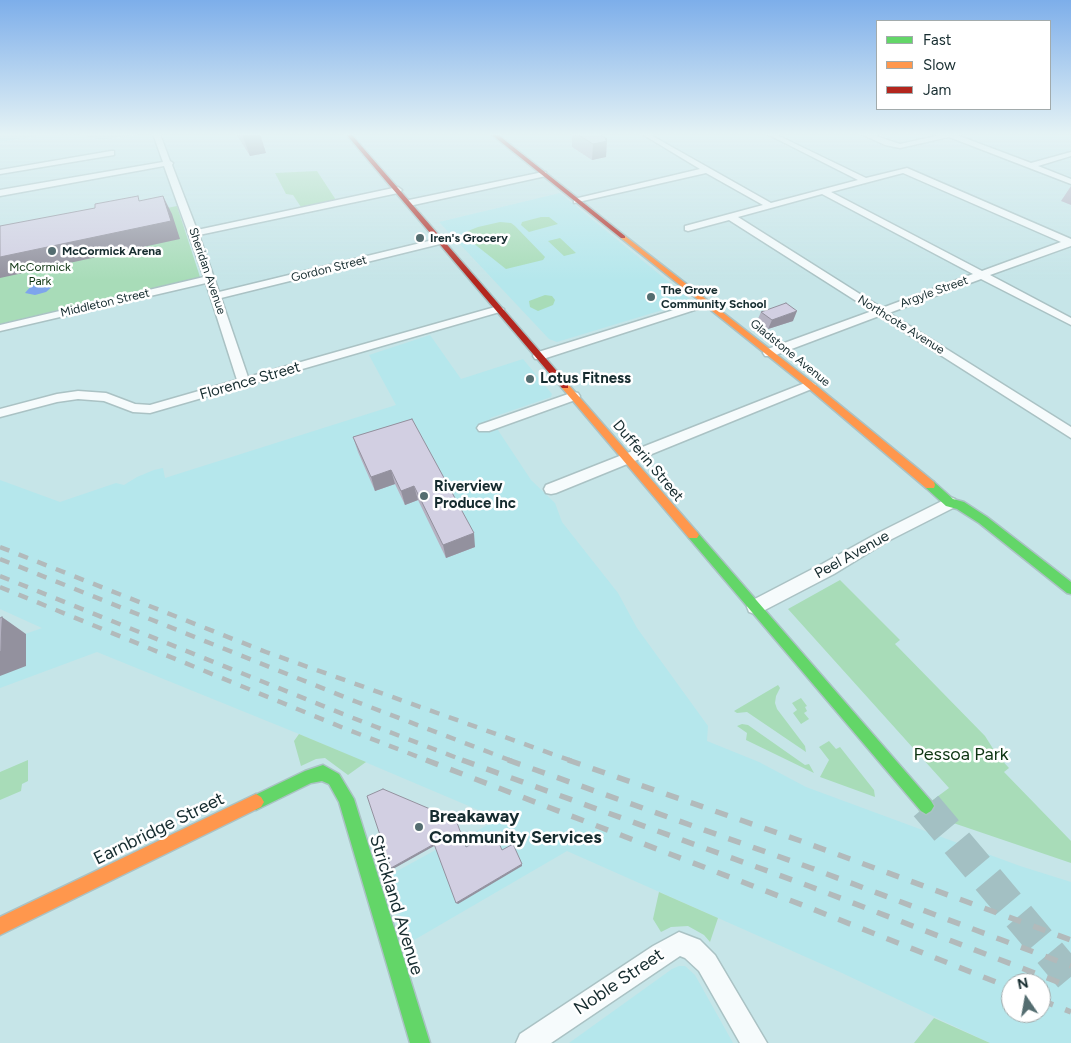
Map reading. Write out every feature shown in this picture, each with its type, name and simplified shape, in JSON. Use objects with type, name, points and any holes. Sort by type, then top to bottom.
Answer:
[{"type":"street","points":[[0,193],[58,183]]},
{"type":"street","name":"Sheridan Avenue","points":[[176,183],[244,382]]},
{"type":"street","name":"Dufferin Street","points":[[392,183],[626,459],[926,806]]},
{"type":"street","points":[[409,203],[503,183]]},
{"type":"street","name":"Gladstone Avenue","points":[[554,183],[810,385],[914,470],[950,503],[960,505],[983,520],[1071,590]]},
{"type":"street","points":[[577,201],[654,183]]},
{"type":"street","points":[[730,183],[770,206]]},
{"type":"street","points":[[688,228],[860,183]]},
{"type":"street","points":[[933,183],[1070,243]]},
{"type":"street","points":[[194,233],[398,190]]},
{"type":"street","points":[[824,192],[1071,322]]},
{"type":"street","points":[[168,205],[183,202]]},
{"type":"street","name":"Northcote Avenue","points":[[731,217],[1071,433]]},
{"type":"street","name":"Gordon Street","points":[[216,296],[441,242]]},
{"type":"street","name":"Argyle Street","points":[[769,353],[1070,243]]},
{"type":"street","name":"Middleton Street","points":[[0,328],[209,279]]},
{"type":"street","points":[[539,356],[706,303]]},
{"type":"street","name":"Florence Street","points":[[0,413],[58,398],[78,395],[106,397],[134,408],[150,409],[498,308]]},
{"type":"street","points":[[551,489],[810,385]]},
{"type":"street","points":[[484,428],[574,396]]},
{"type":"street","name":"Peel Avenue","points":[[755,607],[819,574],[883,537],[950,503]]},
{"type":"street","name":"Earnbridge Street","points":[[0,926],[310,776],[323,773],[334,780]]},
{"type":"street","name":"Strickland Avenue","points":[[334,780],[346,799],[420,1043]]},
{"type":"street","name":"Noble Street","points":[[529,1043],[661,954],[679,944],[692,948],[707,963],[754,1043]]},
{"type":"shaded area","points":[[560,193],[692,301],[557,342],[549,339],[439,222]]},
{"type":"shaded area","points":[[430,335],[461,379],[523,359],[552,394],[551,397],[490,418],[531,480],[555,503],[562,522],[618,593],[637,628],[708,726],[707,741],[759,762],[806,787],[1020,866],[1071,882],[1071,1043],[990,1043],[842,973],[567,851],[409,943],[388,876],[441,847],[445,858],[471,844],[468,836],[489,824],[490,815],[299,734],[97,652],[0,688],[0,643],[42,628],[0,609],[0,480],[60,502],[116,483],[124,485],[154,470],[163,468],[165,478],[396,405],[369,355]]},
{"type":"shaded area","points":[[685,966],[695,975],[733,1043],[569,1043],[672,969]]},
{"type":"green space","points":[[280,183],[325,183],[336,200],[301,207],[293,195],[286,194]]},
{"type":"green space","name":"McCormick Park","points":[[177,206],[200,277],[0,324],[0,241]]},
{"type":"green space","points":[[549,217],[558,224],[529,232],[521,225],[522,222]]},
{"type":"green space","points":[[500,222],[511,223],[515,226],[545,257],[543,260],[506,269],[463,235],[478,227]]},
{"type":"green space","points":[[560,238],[576,253],[564,256],[548,241]]},
{"type":"green space","points":[[545,295],[552,296],[555,300],[553,305],[538,311],[530,307],[529,301]]},
{"type":"green space","name":"Pessoa Park","points":[[840,580],[900,640],[895,644],[985,736],[997,755],[1009,768],[1004,772],[1071,841],[1071,863],[918,811],[949,788],[788,609]]},
{"type":"green space","points":[[778,685],[780,688],[775,703],[777,709],[805,746],[806,752],[747,712],[737,713],[734,711]]},
{"type":"green space","points":[[801,698],[807,706],[805,707],[807,711],[804,713],[809,719],[801,724],[793,713],[797,710],[792,703]]},
{"type":"green space","points":[[742,724],[748,725],[805,765],[809,764],[814,773],[746,740],[747,733],[737,726]]},
{"type":"green space","points":[[299,734],[366,762],[348,775],[325,758],[316,759],[301,766],[294,741]]},
{"type":"green space","points":[[829,741],[836,749],[840,747],[874,790],[875,797],[820,777],[829,760],[819,747]]},
{"type":"green space","points":[[28,760],[28,781],[22,784],[21,791],[0,800],[0,772]]},
{"type":"green space","points":[[659,892],[718,918],[710,942],[704,935],[688,926],[671,927],[661,932],[653,919]]},
{"type":"green space","points":[[934,1018],[990,1043],[914,1043]]},
{"type":"water","points":[[50,283],[52,287],[46,292],[35,295],[25,293],[31,286]]},
{"type":"building","points":[[138,196],[139,201],[163,196],[171,221],[0,257],[0,226],[95,208],[95,204]]},
{"type":"building","points":[[786,303],[797,311],[772,320],[761,312]]},
{"type":"building","name":"Riverview Produce Inc","points":[[412,419],[474,533],[443,545],[414,486],[401,491],[391,470],[371,477],[353,437]]},
{"type":"building","points":[[2,617],[1,651],[0,652],[0,618]]},
{"type":"building","points":[[383,789],[456,820],[466,847],[494,832],[502,850],[513,844],[522,864],[456,903],[434,844],[391,868],[367,796]]},
{"type":"tunnel","points":[[926,806],[1071,978]]},
{"type":"railway","points":[[0,547],[266,652],[572,761]]},
{"type":"railway","points":[[0,559],[357,702],[512,761]]},
{"type":"railway","points":[[0,576],[465,761]]},
{"type":"railway","points":[[0,587],[346,729],[429,761]]},
{"type":"railway","points":[[426,760],[1001,984]]},
{"type":"railway","points":[[462,760],[809,886],[1071,987]]},
{"type":"railway","points":[[508,760],[811,868],[1071,966]]},
{"type":"railway","points":[[568,760],[801,841],[1071,940]]},
{"type":"railway","points":[[1051,1004],[1071,1012]]},
{"type":"traffic: fast","points":[[930,485],[950,503],[960,505],[983,520],[1071,589]]},
{"type":"traffic: fast","points":[[693,535],[926,806]]},
{"type":"traffic: fast","points":[[256,802],[310,776],[323,773],[334,779],[346,799],[420,1043]]},
{"type":"traffic: slow","points":[[623,237],[810,385],[930,485]]},
{"type":"traffic: slow","points":[[565,386],[693,535]]},
{"type":"traffic: slow","points":[[0,926],[256,802]]},
{"type":"traffic: jam","points":[[391,183],[565,386]]},
{"type":"traffic: jam","points":[[555,183],[623,237]]},
{"type":"place","name":"Iren's Grocery","points":[[420,238]]},
{"type":"place","name":"McCormick Arena","points":[[52,251]]},
{"type":"place","name":"The Grove Community School","points":[[651,297]]},
{"type":"place","name":"Lotus Fitness","points":[[530,379]]},
{"type":"place","name":"Riverview Produce Inc","points":[[424,496]]},
{"type":"place","name":"Breakaway Community Services","points":[[419,827]]}]
